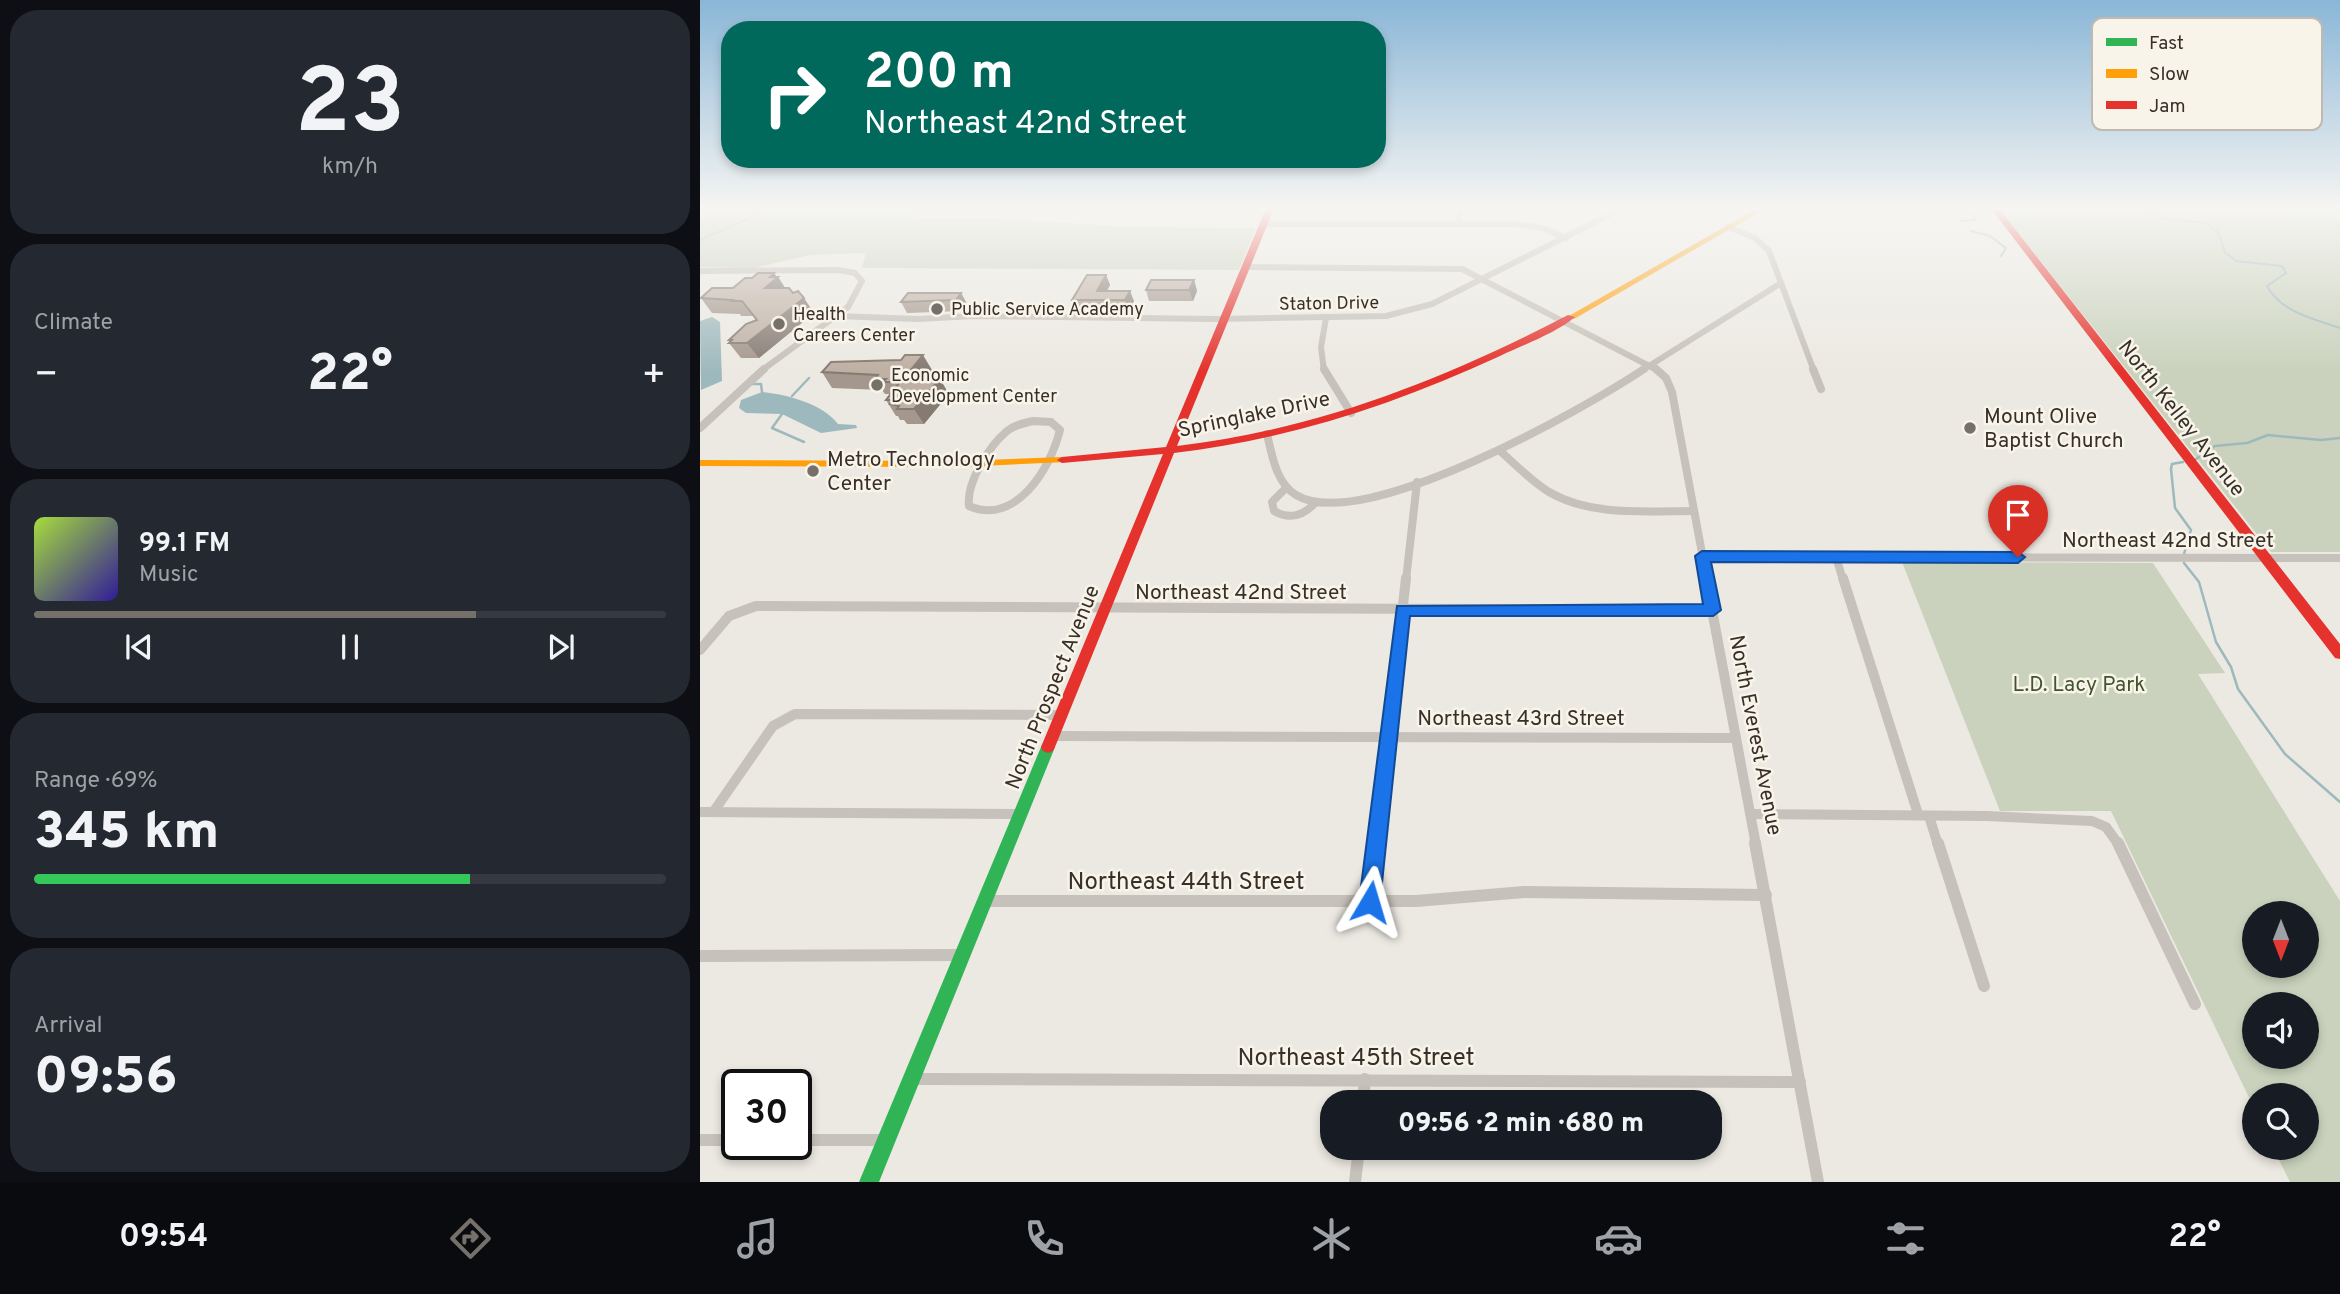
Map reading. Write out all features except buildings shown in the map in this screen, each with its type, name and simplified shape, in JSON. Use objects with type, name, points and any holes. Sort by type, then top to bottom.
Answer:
[{"type":"street","name":"North Prospect Avenue","points":[[869,1182],[1248,261]]},
{"type":"street","name":"Staton Drive","points":[[837,316],[930,319],[1007,316],[1377,318],[1411,312],[1520,261]]},
{"type":"street","name":"Springlake Drive","points":[[700,463],[1046,463],[1171,451],[1267,434],[1351,413],[1469,369],[1667,261]]},
{"type":"street","points":[[1772,261],[1821,389]]},
{"type":"street","name":"North Kelley Avenue","points":[[2036,261],[2340,654]]},
{"type":"street","name":"North Everest Avenue","points":[[1246,267],[1450,267],[1484,279],[1664,375],[1670,385],[1713,610],[1818,1182]]},
{"type":"street","points":[[700,271],[848,271],[860,276],[862,286],[855,300],[837,316],[756,375],[700,428]]},
{"type":"street","points":[[1267,434],[1286,488],[1315,503],[1360,500],[1418,482],[1499,450],[1573,413],[1781,283]]},
{"type":"street","points":[[1326,318],[1319,342],[1320,364],[1328,382],[1351,413]]},
{"type":"street","points":[[1043,420],[1051,422],[1060,430],[1046,463],[1025,497],[1015,505],[988,512],[976,511],[966,500],[967,492],[1005,433],[1022,423],[1043,420]]},
{"type":"street","points":[[1499,450],[1551,493],[1576,503],[1606,509],[1693,511]]},
{"type":"street","points":[[1370,902],[1418,482]]},
{"type":"street","points":[[1286,488],[1272,502],[1274,511],[1279,515],[1298,516],[1315,503]]},
{"type":"street","name":"Northeast 42nd Street","points":[[1702,556],[2340,558]]},
{"type":"street","points":[[1836,557],[1984,986]]},
{"type":"street","name":"Northeast 42nd Street","points":[[700,650],[729,616],[745,608],[770,605],[1713,610]]},
{"type":"street","points":[[714,811],[773,726],[795,714],[1062,715]]},
{"type":"street","name":"Northeast 43rd Street","points":[[1053,736],[1736,738]]},
{"type":"street","points":[[700,812],[1021,814]]},
{"type":"street","points":[[1751,814],[1924,815],[2092,821],[2106,827],[2114,835],[2195,1004]]},
{"type":"street","name":"Northeast 44th Street","points":[[984,901],[1370,902],[1443,900],[1524,892],[1766,895]]},
{"type":"street","points":[[700,956],[962,956]]},
{"type":"street","name":"Northeast 45th Street","points":[[912,1079],[1800,1082]]},
{"type":"street","points":[[1364,1090],[1365,1079]]},
{"type":"street","points":[[700,1140],[721,1140]]},
{"type":"street","points":[[812,1140],[886,1140]]},
{"type":"street","points":[[1355,1182],[1358,1160]]},
{"type":"green space","points":[[700,261],[783,261],[754,268],[700,267]]},
{"type":"green space","points":[[864,261],[1243,261],[1239,270],[862,268]]},
{"type":"green space","points":[[2041,261],[2340,261],[2340,552],[2271,552]]},
{"type":"green space","name":"L.D. Lacy Park","points":[[1902,562],[2153,563],[2225,673],[2198,674],[2340,901],[2340,1182],[2290,1182],[2279,1160],[2319,1160],[2319,1083],[2242,1083],[2111,811],[2000,811]]},
{"type":"water","points":[[712,317],[720,322],[722,381],[701,390],[700,321]]},
{"type":"water","points":[[762,392],[803,401],[823,411],[838,424],[856,425],[857,428],[821,433],[782,414],[746,413],[739,408],[741,400]]},
{"type":"waterway","points":[[2237,261],[2282,266],[2286,273],[2267,286],[2273,295],[2289,308],[2309,318],[2340,328]]},
{"type":"waterway","points":[[792,396],[809,378]]},
{"type":"waterway","points":[[752,384],[761,384],[762,392]]},
{"type":"waterway","points":[[782,414],[772,428],[804,442]]},
{"type":"waterway","points":[[2196,459],[2215,446],[2247,443],[2268,435],[2321,440],[2340,438]]},
{"type":"waterway","points":[[2183,462],[2172,464],[2171,469],[2175,508],[2191,530],[2184,554]]},
{"type":"waterway","points":[[2184,563],[2199,582],[2216,642],[2231,667],[2238,689],[2285,754],[2340,802]]},
{"type":"traffic: fast","points":[[869,1182],[1048,747]]},
{"type":"traffic: slow","points":[[1571,317],[1669,261]]},
{"type":"traffic: slow","points":[[700,463],[960,464],[1062,460]]},
{"type":"traffic: jam","points":[[1048,747],[1248,261]]},
{"type":"traffic: jam","points":[[2036,261],[2340,654]]},
{"type":"traffic: jam","points":[[1062,460],[1215,444],[1305,425],[1374,404],[1441,379],[1571,317]]},
{"type":"place","name":"Public Service Academy","points":[[937,309]]},
{"type":"place","name":"Health Careers Center","points":[[779,324]]},
{"type":"place","name":"Economic Development Center","points":[[877,385]]},
{"type":"place","name":"Mount Olive Baptist Church","points":[[1970,428]]},
{"type":"place","name":"Metro Technology Center","points":[[813,471]]},
{"type":"route","points":[[1370,902],[1403,610],[1713,610],[1702,556],[2018,557]]}]
